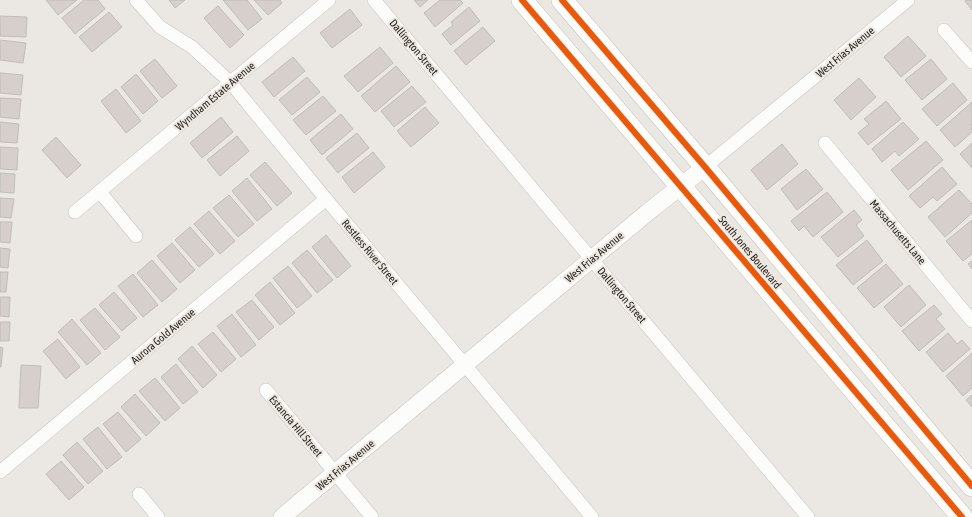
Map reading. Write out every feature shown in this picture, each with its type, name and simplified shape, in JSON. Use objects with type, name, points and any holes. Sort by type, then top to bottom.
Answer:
[{"type":"main road","name":"South Jones Boulevard","points":[[522,0],[962,517]]},
{"type":"main road","name":"South Jones Boulevard","points":[[562,0],[705,167],[972,486]]},
{"type":"street","name":"Restless River Street","points":[[136,0],[160,27],[192,47],[230,82],[326,200],[592,517]]},
{"type":"street","name":"Wyndham Estate Avenue","points":[[75,212],[329,0]]},
{"type":"street","name":"Dallington Street","points":[[374,0],[808,517]]},
{"type":"street","name":"West Frias Avenue","points":[[282,517],[648,212],[908,0]]},
{"type":"street","points":[[944,30],[972,62]]},
{"type":"street","name":"Massachusetts Lane","points":[[825,143],[972,320]]},
{"type":"street","points":[[100,192],[136,236]]},
{"type":"street","name":"Aurora Gold Avenue","points":[[0,472],[326,200]]},
{"type":"street","name":"Estancia Hill Street","points":[[266,390],[372,517]]},
{"type":"street","points":[[139,494],[158,517]]},
{"type":"building","points":[[46,0],[77,0],[58,15]]},
{"type":"building","points":[[84,0],[98,0],[105,9],[75,34],[62,18]]},
{"type":"building","points":[[169,0],[185,0],[175,8]]},
{"type":"building","points":[[223,0],[247,0],[262,19],[248,30]]},
{"type":"building","points":[[254,0],[280,0],[282,3],[268,15]]},
{"type":"building","points":[[414,0],[428,0],[420,7]]},
{"type":"building","points":[[440,0],[460,0],[463,3],[435,27],[424,13]]},
{"type":"building","points":[[972,0],[972,10],[965,1]]},
{"type":"building","points":[[218,6],[244,35],[230,48],[204,18]]},
{"type":"building","points":[[469,7],[480,21],[451,45],[442,34],[453,25],[451,22]]},
{"type":"building","points":[[350,9],[362,25],[332,48],[320,33]]},
{"type":"building","points":[[109,12],[122,27],[92,52],[79,37]]},
{"type":"building","points":[[0,16],[27,17],[26,37],[0,36]]},
{"type":"building","points":[[483,27],[495,41],[466,65],[454,51]]},
{"type":"building","points":[[908,36],[926,56],[901,77],[884,57]]},
{"type":"building","points":[[0,40],[26,43],[23,63],[0,60]]},
{"type":"building","points":[[380,47],[393,63],[358,92],[344,76]]},
{"type":"building","points":[[293,57],[305,71],[274,97],[262,82]]},
{"type":"building","points":[[155,59],[177,86],[162,98],[140,71]]},
{"type":"building","points":[[931,59],[947,79],[922,100],[905,80]]},
{"type":"building","points":[[396,66],[410,82],[375,112],[361,96]]},
{"type":"building","points":[[0,73],[23,75],[21,95],[0,93]]},
{"type":"building","points":[[136,74],[158,101],[143,114],[121,87]]},
{"type":"building","points":[[307,77],[320,92],[292,115],[279,100]]},
{"type":"building","points":[[859,78],[876,97],[851,120],[834,100]]},
{"type":"building","points":[[953,83],[967,100],[937,126],[922,109]]},
{"type":"building","points":[[412,86],[426,102],[394,127],[381,111]]},
{"type":"building","points":[[116,89],[141,121],[126,133],[101,101]]},
{"type":"building","points":[[323,96],[336,111],[306,135],[293,120]]},
{"type":"building","points":[[0,98],[21,99],[19,119],[0,117]]},
{"type":"building","points":[[886,101],[901,119],[868,145],[858,133],[869,124],[864,119]]},
{"type":"building","points":[[972,102],[972,132],[955,147],[940,130]]},
{"type":"building","points":[[425,107],[439,123],[411,147],[397,131]]},
{"type":"building","points":[[341,114],[353,129],[322,155],[310,140]]},
{"type":"building","points":[[221,117],[233,132],[202,158],[190,143]]},
{"type":"building","points":[[0,122],[19,124],[17,143],[0,142]]},
{"type":"building","points":[[903,122],[919,139],[899,156],[895,151],[882,162],[872,149]]},
{"type":"building","points":[[357,133],[369,148],[338,173],[326,158]]},
{"type":"building","points":[[237,136],[249,151],[220,176],[207,160]]},
{"type":"building","points":[[56,137],[81,165],[67,178],[42,150]]},
{"type":"building","points":[[926,141],[943,160],[908,190],[891,170]]},
{"type":"building","points":[[972,143],[972,168],[960,154]]},
{"type":"building","points":[[782,144],[798,164],[767,190],[751,170]]},
{"type":"building","points":[[0,147],[18,148],[17,170],[0,169]]},
{"type":"building","points":[[373,152],[385,167],[354,193],[342,177]]},
{"type":"building","points":[[265,162],[292,193],[277,206],[250,175]]},
{"type":"building","points":[[942,167],[957,184],[937,201],[933,197],[920,208],[909,196]]},
{"type":"building","points":[[806,169],[823,189],[797,210],[781,189]]},
{"type":"building","points":[[0,173],[15,174],[14,193],[0,192]]},
{"type":"building","points":[[247,178],[272,209],[257,221],[232,191]]},
{"type":"building","points":[[959,190],[972,204],[972,213],[945,237],[928,217]]},
{"type":"building","points":[[827,192],[843,212],[813,237],[804,226],[799,231],[791,221]]},
{"type":"building","points":[[229,195],[254,224],[238,237],[213,208]]},
{"type":"building","points":[[0,198],[14,199],[11,218],[0,217]]},
{"type":"building","points":[[854,210],[862,220],[856,225],[864,236],[838,257],[821,237]]},
{"type":"building","points":[[209,211],[235,241],[220,254],[194,224]]},
{"type":"building","points":[[972,220],[972,254],[963,261],[946,241]]},
{"type":"building","points":[[0,222],[12,222],[10,243],[0,242]]},
{"type":"building","points":[[190,227],[214,254],[199,267],[175,240]]},
{"type":"building","points":[[326,235],[351,266],[337,278],[312,247]]},
{"type":"building","points":[[867,240],[883,261],[853,285],[836,265]]},
{"type":"building","points":[[172,243],[195,270],[180,283],[157,256]]},
{"type":"building","points":[[0,248],[10,249],[8,268],[0,267]]},
{"type":"building","points":[[307,250],[333,280],[317,293],[292,263]]},
{"type":"building","points":[[152,260],[177,289],[162,302],[137,273]]},
{"type":"building","points":[[972,261],[972,269],[968,264]]},
{"type":"building","points":[[886,264],[903,284],[874,308],[857,288]]},
{"type":"building","points":[[288,266],[312,296],[297,308],[273,278]]},
{"type":"building","points":[[0,272],[8,272],[6,292],[0,292]]},
{"type":"building","points":[[133,274],[158,305],[143,317],[118,286]]},
{"type":"building","points":[[270,282],[295,313],[280,325],[255,295]]},
{"type":"building","points":[[909,285],[926,305],[901,327],[884,307]]},
{"type":"building","points":[[114,292],[137,318],[122,331],[99,305]]},
{"type":"building","points":[[0,297],[10,297],[9,317],[0,316]]},
{"type":"building","points":[[252,300],[274,327],[259,340],[236,312]]},
{"type":"building","points":[[934,305],[942,314],[936,319],[945,329],[919,351],[902,331]]},
{"type":"building","points":[[95,308],[120,337],[105,350],[80,320]]},
{"type":"building","points":[[232,314],[256,345],[241,357],[217,326]]},
{"type":"building","points":[[72,319],[101,353],[87,365],[58,332]]},
{"type":"building","points":[[0,322],[10,322],[9,341],[0,341]]},
{"type":"building","points":[[213,332],[236,359],[221,372],[198,344]]},
{"type":"building","points":[[948,333],[957,344],[962,340],[970,349],[943,372],[926,352]]},
{"type":"building","points":[[58,339],[80,367],[66,379],[43,351]]},
{"type":"building","points":[[192,346],[217,375],[203,388],[178,359]]},
{"type":"building","points":[[0,347],[3,348],[1,367],[0,367]]},
{"type":"building","points":[[972,353],[972,388],[963,396],[946,376]]},
{"type":"building","points":[[176,364],[198,392],[183,404],[161,377]]},
{"type":"building","points":[[21,365],[41,366],[38,408],[19,408]]},
{"type":"building","points":[[155,378],[180,408],[165,421],[139,391]]},
{"type":"building","points":[[135,394],[160,423],[146,436],[121,407]]},
{"type":"building","points":[[972,395],[972,407],[966,400]]},
{"type":"building","points":[[118,412],[141,439],[126,452],[103,424]]},
{"type":"building","points":[[98,427],[122,457],[107,469],[83,439]]},
{"type":"building","points":[[77,442],[103,471],[88,484],[63,455]]},
{"type":"building","points":[[61,461],[84,487],[69,500],[46,474]]},
{"type":"cycle path","points":[[522,0],[962,517]]},
{"type":"cycle path","points":[[562,0],[705,167],[972,486]]}]
